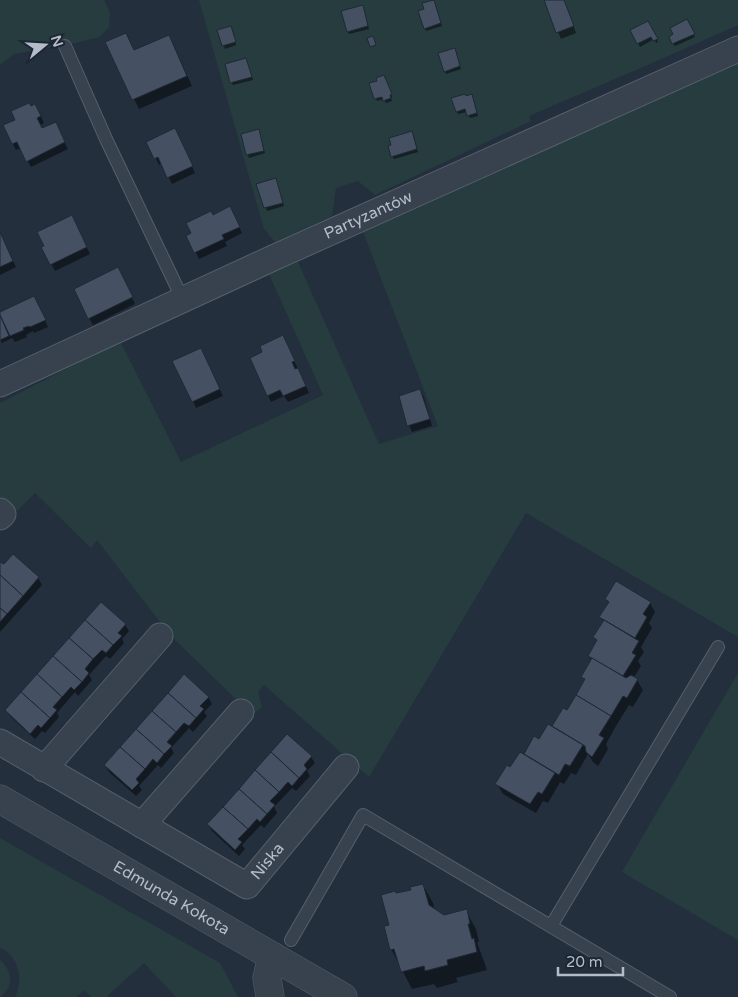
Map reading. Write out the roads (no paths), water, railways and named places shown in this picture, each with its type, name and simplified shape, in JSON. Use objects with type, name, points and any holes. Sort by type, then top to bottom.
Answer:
[{"type":"street","name":"Partyzantów","points":[[0,384],[738,49]]},
{"type":"street","points":[[0,511],[3,514],[0,517]]},
{"type":"street","points":[[44,769],[160,636]]},
{"type":"street","points":[[142,826],[241,712]]},
{"type":"street","name":"Niska","points":[[0,742],[246,886],[346,767]]},
{"type":"street","name":"Edmunda Kokota","points":[[0,799],[281,948],[343,997]]},
{"type":"street","points":[[270,997],[267,978],[281,948]]},
{"type":"lane","points":[[65,46],[106,139],[183,300]]},
{"type":"lane","points":[[551,926],[718,647]]},
{"type":"lane","points":[[281,948],[363,815],[670,997]]}]
